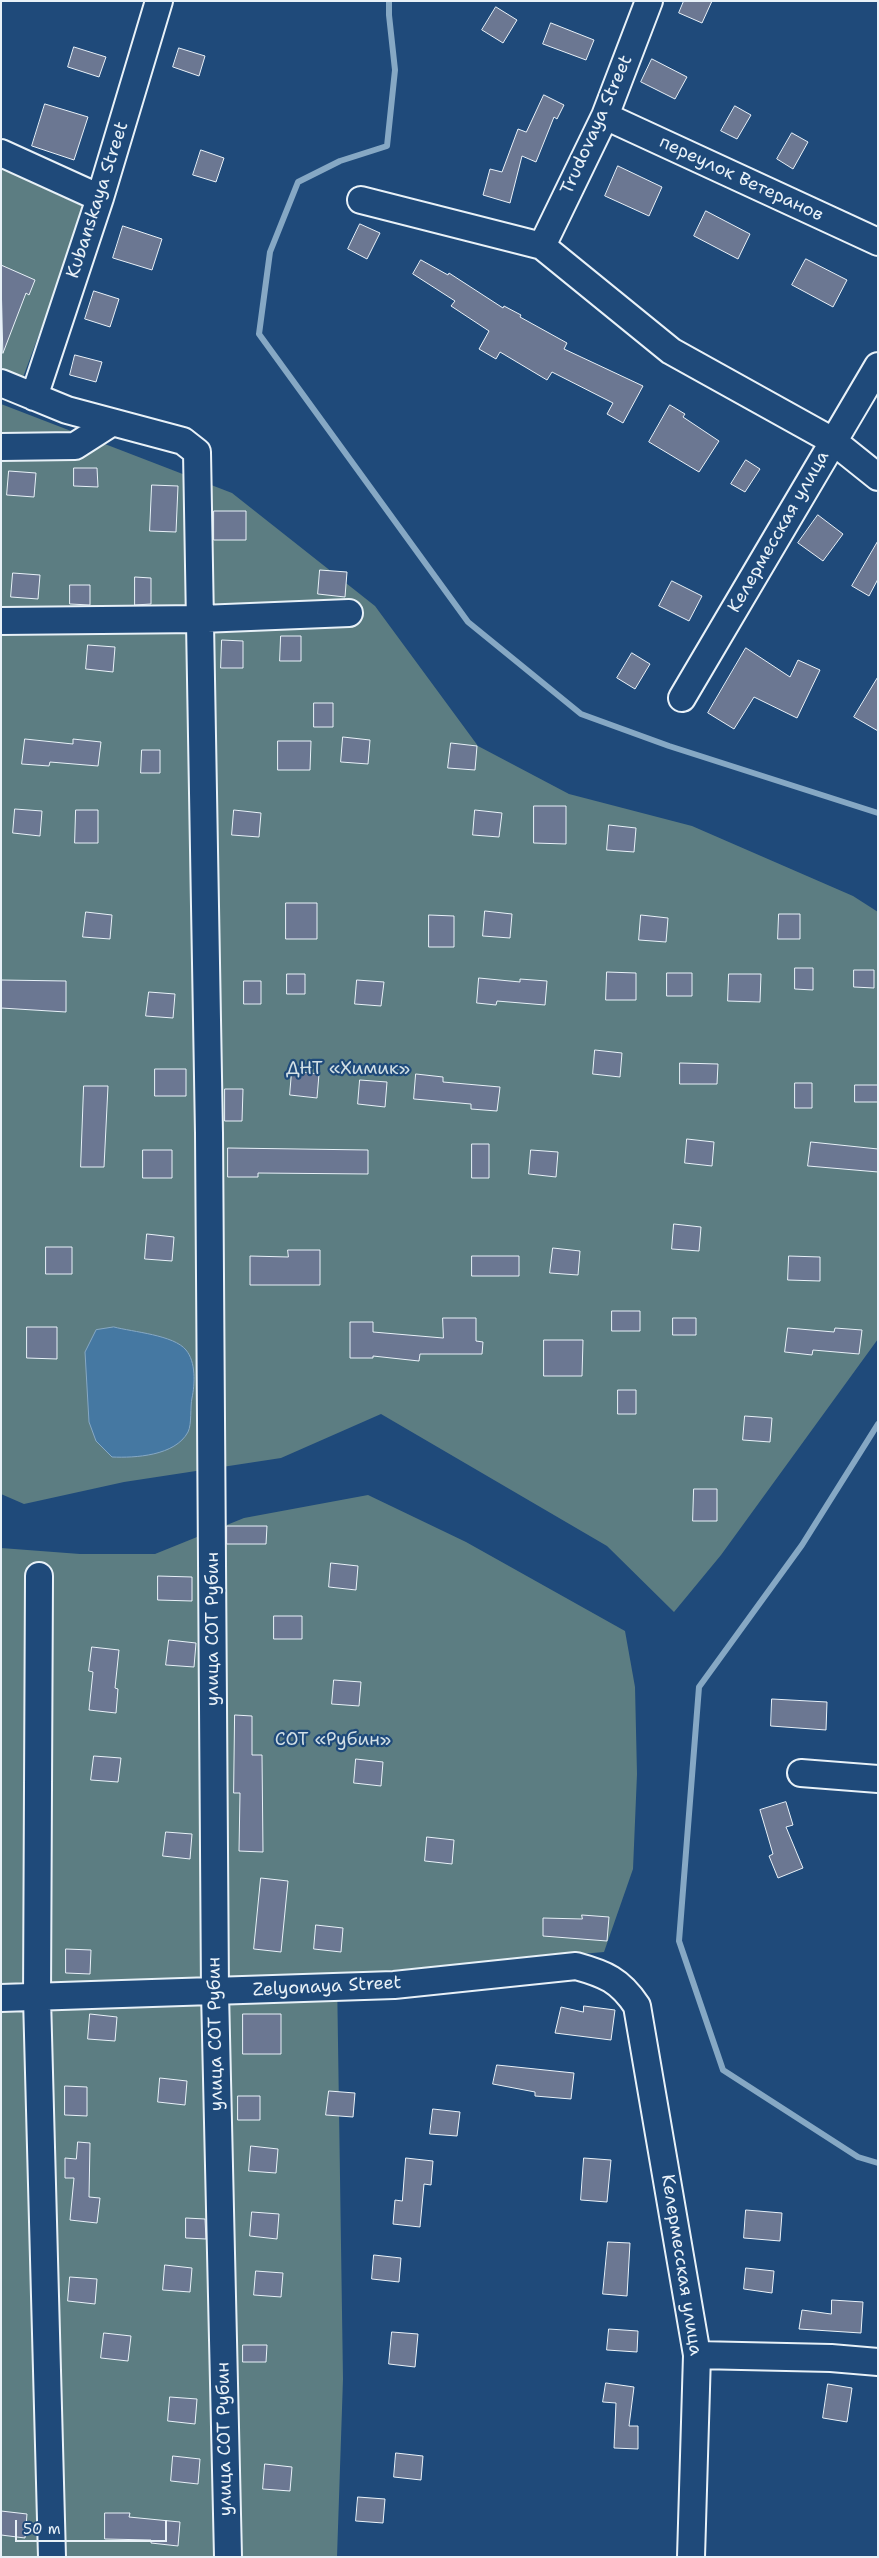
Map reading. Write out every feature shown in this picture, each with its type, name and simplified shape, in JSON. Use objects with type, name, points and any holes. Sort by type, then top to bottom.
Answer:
[{"type":"street","name":"Kubanskaya Street","points":[[34,397],[100,198],[159,1]]},
{"type":"street","name":"Trudovaya Street","points":[[542,246],[605,116],[649,1]]},
{"type":"street","name":"переулок Ветеранов","points":[[605,116],[878,242]]},
{"type":"street","points":[[1,153],[100,198]]},
{"type":"street","points":[[361,200],[542,246],[671,351],[833,441],[878,477]]},
{"type":"street","name":"Келермесская улица","points":[[682,698],[878,366]]},
{"type":"street","points":[[1,383],[67,410],[111,422]]},
{"type":"street","points":[[1,447],[75,446],[111,422]]},
{"type":"street","name":"улица СОТ Рубин","points":[[111,422],[183,441],[197,452],[213,1511],[215,1992],[228,2557]]},
{"type":"street","points":[[1,621],[201,619],[349,613]]},
{"type":"street","points":[[39,1576],[37,1998],[52,2557]]},
{"type":"street","points":[[801,1773],[878,1779]]},
{"type":"street","name":"Zelyonaya Street","points":[[1,1998],[394,1985],[576,1966],[601,1973],[624,1987],[637,2006]]},
{"type":"street","name":"Келермесская улица","points":[[637,2006],[697,2355],[691,2557]]},
{"type":"street","points":[[697,2355],[832,2358],[878,2362]]},
{"type":"green space","points":[[1,168],[86,208],[22,380],[1,370]]},
{"type":"green space","name":"ДНТ «Химик»","points":[[1,404],[232,493],[375,606],[478,746],[569,794],[692,826],[853,896],[878,912],[878,1339],[721,1555],[674,1612],[607,1546],[381,1414],[281,1458],[124,1482],[24,1504],[1,1494]]},
{"type":"green space","name":"СОТ «Рубин»","points":[[368,1495],[466,1542],[625,1631],[635,1687],[637,1774],[633,1869],[604,1952],[337,1975],[343,2379],[337,2557],[1,2557],[1,1548],[80,1554],[155,1554],[244,1518]]},
{"type":"water","points":[[114,1327],[163,1337],[180,1345],[186,1350],[192,1361],[194,1380],[189,1429],[182,1440],[164,1451],[143,1456],[112,1457],[96,1441],[89,1422],[85,1352],[96,1330]]},
{"type":"building","points":[[684,1],[712,1],[702,23],[679,13]]},
{"type":"building","points":[[496,7],[517,20],[503,43],[482,30]]},
{"type":"building","points":[[551,23],[594,40],[586,60],[543,44]]},
{"type":"building","points":[[74,47],[106,57],[99,77],[68,67]]},
{"type":"building","points":[[179,48],[205,56],[199,76],[173,67]]},
{"type":"building","points":[[652,59],[687,77],[675,99],[641,82]]},
{"type":"building","points":[[544,95],[564,105],[557,119],[554,117],[536,162],[522,156],[510,203],[483,195],[490,169],[502,172],[518,129],[526,132]]},
{"type":"building","points":[[45,104],[88,117],[74,160],[32,146]]},
{"type":"building","points":[[735,106],[751,115],[737,139],[721,131]]},
{"type":"building","points":[[792,133],[808,142],[793,169],[777,159]]},
{"type":"building","points":[[201,150],[224,158],[216,182],[193,175]]},
{"type":"building","points":[[618,166],[662,187],[649,216],[605,196]]},
{"type":"building","points":[[706,211],[750,234],[738,259],[694,236]]},
{"type":"building","points":[[360,224],[380,233],[367,259],[348,249]]},
{"type":"building","points":[[123,226],[162,239],[152,270],[113,258]]},
{"type":"building","points":[[806,259],[847,280],[833,307],[792,285]]},
{"type":"building","points":[[421,260],[448,275],[449,273],[503,308],[504,306],[521,315],[520,317],[567,343],[564,349],[643,386],[623,423],[607,414],[613,403],[552,372],[547,380],[500,352],[496,359],[479,349],[489,331],[451,306],[455,301],[413,274]]},
{"type":"building","points":[[1,265],[35,280],[29,295],[26,293],[3,353]]},
{"type":"building","points":[[94,291],[119,299],[110,327],[85,319]]},
{"type":"building","points":[[75,355],[102,362],[96,382],[70,375]]},
{"type":"building","points":[[670,405],[685,414],[683,417],[719,441],[699,472],[649,442]]},
{"type":"building","points":[[746,460],[760,469],[745,492],[731,484]]},
{"type":"building","points":[[74,468],[97,468],[98,487],[74,486]]},
{"type":"building","points":[[9,471],[36,473],[34,497],[7,495]]},
{"type":"building","points":[[152,485],[178,486],[176,532],[150,531]]},
{"type":"building","points":[[214,511],[246,511],[246,540],[214,540]]},
{"type":"building","points":[[818,515],[843,534],[823,561],[798,543]]},
{"type":"building","points":[[878,541],[878,579],[869,596],[852,586]]},
{"type":"building","points":[[320,570],[347,572],[345,597],[318,594]]},
{"type":"building","points":[[13,573],[40,575],[38,599],[11,597]]},
{"type":"building","points":[[135,577],[151,578],[151,604],[135,605]]},
{"type":"building","points":[[672,581],[702,596],[689,621],[659,606]]},
{"type":"building","points":[[70,585],[90,585],[90,605],[70,604]]},
{"type":"building","points":[[281,636],[301,636],[301,661],[280,661]]},
{"type":"building","points":[[222,640],[243,641],[243,668],[221,668]]},
{"type":"building","points":[[88,645],[115,647],[113,672],[86,669]]},
{"type":"building","points":[[746,648],[790,677],[798,660],[820,670],[797,718],[754,697],[734,729],[708,713]]},
{"type":"building","points":[[632,653],[650,664],[635,689],[617,678]]},
{"type":"building","points":[[878,677],[878,731],[854,717]]},
{"type":"building","points":[[314,703],[333,703],[333,727],[314,727]]},
{"type":"building","points":[[343,737],[370,740],[368,764],[341,762]]},
{"type":"building","points":[[25,739],[73,744],[73,739],[101,742],[98,766],[50,762],[49,766],[22,764]]},
{"type":"building","points":[[278,741],[311,741],[310,770],[278,770]]},
{"type":"building","points":[[451,743],[477,746],[475,770],[448,768]]},
{"type":"building","points":[[142,750],[160,750],[160,773],[141,773]]},
{"type":"building","points":[[534,806],[566,806],[566,844],[534,843]]},
{"type":"building","points":[[15,809],[42,811],[40,836],[13,833]]},
{"type":"building","points":[[76,810],[98,810],[98,843],[75,843]]},
{"type":"building","points":[[234,810],[261,813],[259,837],[232,835]]},
{"type":"building","points":[[475,810],[502,813],[499,837],[473,835]]},
{"type":"building","points":[[609,825],[636,828],[634,852],[607,850]]},
{"type":"building","points":[[286,903],[317,903],[317,939],[286,939]]},
{"type":"building","points":[[485,911],[512,914],[510,938],[483,936]]},
{"type":"building","points":[[86,912],[112,915],[110,939],[83,937]]},
{"type":"building","points":[[779,914],[800,914],[800,939],[778,939]]},
{"type":"building","points":[[429,915],[454,916],[454,947],[429,947]]},
{"type":"building","points":[[641,915],[668,918],[666,942],[639,940]]},
{"type":"building","points":[[795,968],[813,968],[813,990],[795,989]]},
{"type":"building","points":[[854,970],[874,970],[874,988],[854,987]]},
{"type":"building","points":[[607,972],[636,973],[636,1000],[606,1000]]},
{"type":"building","points":[[667,973],[692,973],[692,996],[667,996]]},
{"type":"building","points":[[287,974],[305,974],[305,994],[287,994]]},
{"type":"building","points":[[729,974],[761,974],[760,1002],[728,1001]]},
{"type":"building","points":[[479,978],[520,982],[520,979],[547,981],[545,1005],[497,1001],[496,1005],[477,1003]]},
{"type":"building","points":[[1,980],[66,981],[66,1012],[1,1008]]},
{"type":"building","points":[[357,980],[384,982],[381,1006],[355,1004]]},
{"type":"building","points":[[244,981],[261,981],[261,1004],[244,1004]]},
{"type":"building","points":[[149,992],[175,994],[173,1018],[146,1016]]},
{"type":"building","points":[[595,1050],[622,1053],[620,1077],[593,1074]]},
{"type":"building","points":[[680,1063],[718,1064],[717,1084],[680,1084]]},
{"type":"building","points":[[155,1069],[186,1069],[186,1096],[155,1096]]},
{"type":"building","points":[[292,1071],[319,1074],[317,1098],[290,1095]]},
{"type":"building","points":[[416,1074],[443,1077],[443,1082],[500,1087],[497,1111],[471,1109],[471,1104],[414,1099]]},
{"type":"building","points":[[360,1080],[387,1082],[385,1107],[358,1104]]},
{"type":"building","points":[[795,1083],[812,1083],[812,1108],[795,1108]]},
{"type":"building","points":[[855,1085],[878,1085],[878,1102],[855,1102]]},
{"type":"building","points":[[84,1086],[108,1086],[104,1167],[81,1167]]},
{"type":"building","points":[[225,1089],[243,1089],[242,1121],[225,1121]]},
{"type":"building","points":[[687,1139],[714,1142],[712,1166],[685,1163]]},
{"type":"building","points":[[811,1142],[878,1149],[878,1172],[808,1166]]},
{"type":"building","points":[[472,1144],[489,1144],[489,1178],[472,1178]]},
{"type":"building","points":[[228,1148],[368,1150],[368,1174],[258,1173],[258,1177],[228,1177]]},
{"type":"building","points":[[143,1150],[172,1150],[172,1178],[143,1178]]},
{"type":"building","points":[[531,1150],[558,1152],[556,1177],[529,1174]]},
{"type":"building","points":[[674,1224],[701,1227],[699,1251],[672,1249]]},
{"type":"building","points":[[147,1234],[174,1237],[172,1261],[145,1259]]},
{"type":"building","points":[[46,1247],[72,1247],[72,1274],[46,1274]]},
{"type":"building","points":[[553,1248],[580,1251],[578,1275],[550,1273]]},
{"type":"building","points":[[288,1250],[320,1250],[320,1285],[250,1285],[250,1256],[288,1257]]},
{"type":"building","points":[[472,1256],[519,1256],[519,1276],[472,1276]]},
{"type":"building","points":[[789,1256],[820,1257],[820,1281],[788,1280]]},
{"type":"building","points":[[612,1311],[640,1311],[640,1331],[612,1331]]},
{"type":"building","points":[[443,1318],[476,1318],[476,1341],[483,1342],[482,1354],[420,1354],[419,1361],[373,1356],[373,1358],[350,1358],[350,1322],[373,1322],[373,1332],[443,1338]]},
{"type":"building","points":[[673,1318],[696,1318],[696,1335],[673,1335]]},
{"type":"building","points":[[27,1327],[57,1327],[57,1359],[27,1358]]},
{"type":"building","points":[[788,1328],[834,1332],[835,1328],[862,1330],[859,1354],[813,1350],[812,1355],[785,1352]]},
{"type":"building","points":[[544,1340],[583,1340],[582,1376],[544,1376]]},
{"type":"building","points":[[618,1390],[636,1390],[636,1414],[618,1414]]},
{"type":"building","points":[[745,1416],[772,1418],[770,1442],[743,1440]]},
{"type":"building","points":[[694,1489],[717,1489],[717,1521],[693,1521]]},
{"type":"building","points":[[227,1526],[267,1526],[266,1544],[227,1544]]},
{"type":"building","points":[[331,1563],[358,1566],[356,1590],[329,1587]]},
{"type":"building","points":[[158,1576],[192,1577],[192,1601],[158,1600]]},
{"type":"building","points":[[274,1616],[302,1616],[302,1639],[274,1639]]},
{"type":"building","points":[[169,1640],[196,1643],[194,1667],[166,1665]]},
{"type":"building","points":[[92,1647],[119,1650],[115,1688],[118,1689],[116,1713],[89,1710],[93,1672],[89,1671]]},
{"type":"building","points":[[334,1680],[361,1682],[359,1706],[332,1704]]},
{"type":"building","points":[[772,1699],[827,1702],[826,1730],[771,1726]]},
{"type":"building","points":[[235,1715],[252,1716],[252,1755],[262,1755],[263,1852],[239,1851],[240,1793],[234,1793]]},
{"type":"building","points":[[94,1756],[121,1758],[118,1782],[91,1780]]},
{"type":"building","points":[[356,1759],[383,1762],[381,1786],[354,1783]]},
{"type":"building","points":[[786,1802],[793,1825],[786,1827],[803,1868],[778,1878],[769,1856],[773,1854],[760,1810]]},
{"type":"building","points":[[166,1832],[192,1834],[190,1859],[163,1856]]},
{"type":"building","points":[[427,1837],[454,1840],[452,1864],[425,1861]]},
{"type":"building","points":[[261,1878],[288,1881],[281,1952],[254,1949]]},
{"type":"building","points":[[582,1915],[609,1917],[607,1941],[543,1936],[543,1918],[582,1919]]},
{"type":"building","points":[[316,1925],[343,1928],[341,1952],[314,1949]]},
{"type":"building","points":[[66,1949],[91,1950],[90,1974],[66,1973]]},
{"type":"building","points":[[584,2006],[615,2010],[611,2040],[555,2033],[561,2007],[583,2012]]},
{"type":"building","points":[[90,2014],[117,2017],[115,2041],[88,2039]]},
{"type":"building","points":[[243,2014],[281,2014],[281,2054],[243,2054]]},
{"type":"building","points":[[497,2065],[574,2073],[571,2099],[535,2096],[535,2092],[493,2084]]},
{"type":"building","points":[[160,2078],[187,2081],[185,2105],[158,2102]]},
{"type":"building","points":[[65,2086],[87,2087],[87,2116],[65,2115]]},
{"type":"building","points":[[329,2091],[355,2093],[353,2117],[326,2115]]},
{"type":"building","points":[[238,2096],[260,2096],[260,2120],[238,2120]]},
{"type":"building","points":[[433,2109],[460,2112],[457,2136],[430,2134]]},
{"type":"building","points":[[78,2142],[90,2143],[89,2197],[100,2198],[97,2223],[70,2220],[74,2178],[65,2178],[65,2158],[76,2159]]},
{"type":"building","points":[[251,2146],[278,2149],[276,2173],[249,2171]]},
{"type":"building","points":[[406,2158],[433,2161],[431,2185],[424,2184],[420,2227],[393,2224],[395,2200],[402,2201]]},
{"type":"building","points":[[584,2158],[611,2160],[607,2202],[581,2200]]},
{"type":"building","points":[[746,2210],[782,2213],[780,2241],[744,2238]]},
{"type":"building","points":[[252,2212],[279,2214],[277,2239],[250,2236]]},
{"type":"building","points":[[186,2218],[205,2219],[206,2239],[186,2238]]},
{"type":"building","points":[[608,2242],[630,2243],[627,2296],[603,2294]]},
{"type":"building","points":[[374,2255],[401,2258],[399,2282],[372,2279]]},
{"type":"building","points":[[165,2265],[192,2268],[190,2292],[163,2290]]},
{"type":"building","points":[[746,2268],[774,2271],[772,2293],[744,2289]]},
{"type":"building","points":[[256,2271],[283,2273],[281,2297],[254,2295]]},
{"type":"building","points":[[70,2277],[97,2279],[95,2304],[68,2301]]},
{"type":"building","points":[[832,2300],[863,2302],[861,2333],[799,2329],[802,2310],[831,2314]]},
{"type":"building","points":[[609,2329],[638,2331],[637,2352],[607,2350]]},
{"type":"building","points":[[392,2332],[418,2334],[415,2367],[389,2364]]},
{"type":"building","points":[[104,2333],[131,2336],[128,2361],[101,2358]]},
{"type":"building","points":[[243,2345],[267,2345],[266,2362],[243,2362]]},
{"type":"building","points":[[606,2383],[634,2387],[629,2426],[638,2426],[638,2449],[614,2448],[616,2403],[603,2402]]},
{"type":"building","points":[[828,2384],[852,2388],[847,2422],[823,2418]]},
{"type":"building","points":[[170,2397],[197,2399],[195,2424],[168,2421]]},
{"type":"building","points":[[396,2453],[423,2456],[421,2480],[394,2477]]},
{"type":"building","points":[[173,2456],[200,2459],[198,2484],[171,2481]]},
{"type":"building","points":[[265,2464],[292,2467],[290,2491],[263,2489]]},
{"type":"building","points":[[358,2497],[385,2499],[383,2523],[356,2521]]},
{"type":"building","points":[[1,2511],[27,2514],[25,2538],[1,2535]]},
{"type":"building","points":[[105,2513],[130,2513],[129,2517],[180,2522],[178,2546],[151,2543],[151,2540],[105,2539]]},
{"type":"waterway","points":[[389,1],[395,70],[387,146],[340,161],[298,182],[270,252],[259,334],[468,622],[581,714],[669,746],[878,813]]},
{"type":"waterway","points":[[878,1424],[802,1545],[699,1687],[679,1941],[723,2070],[858,2157],[878,2163]]}]
